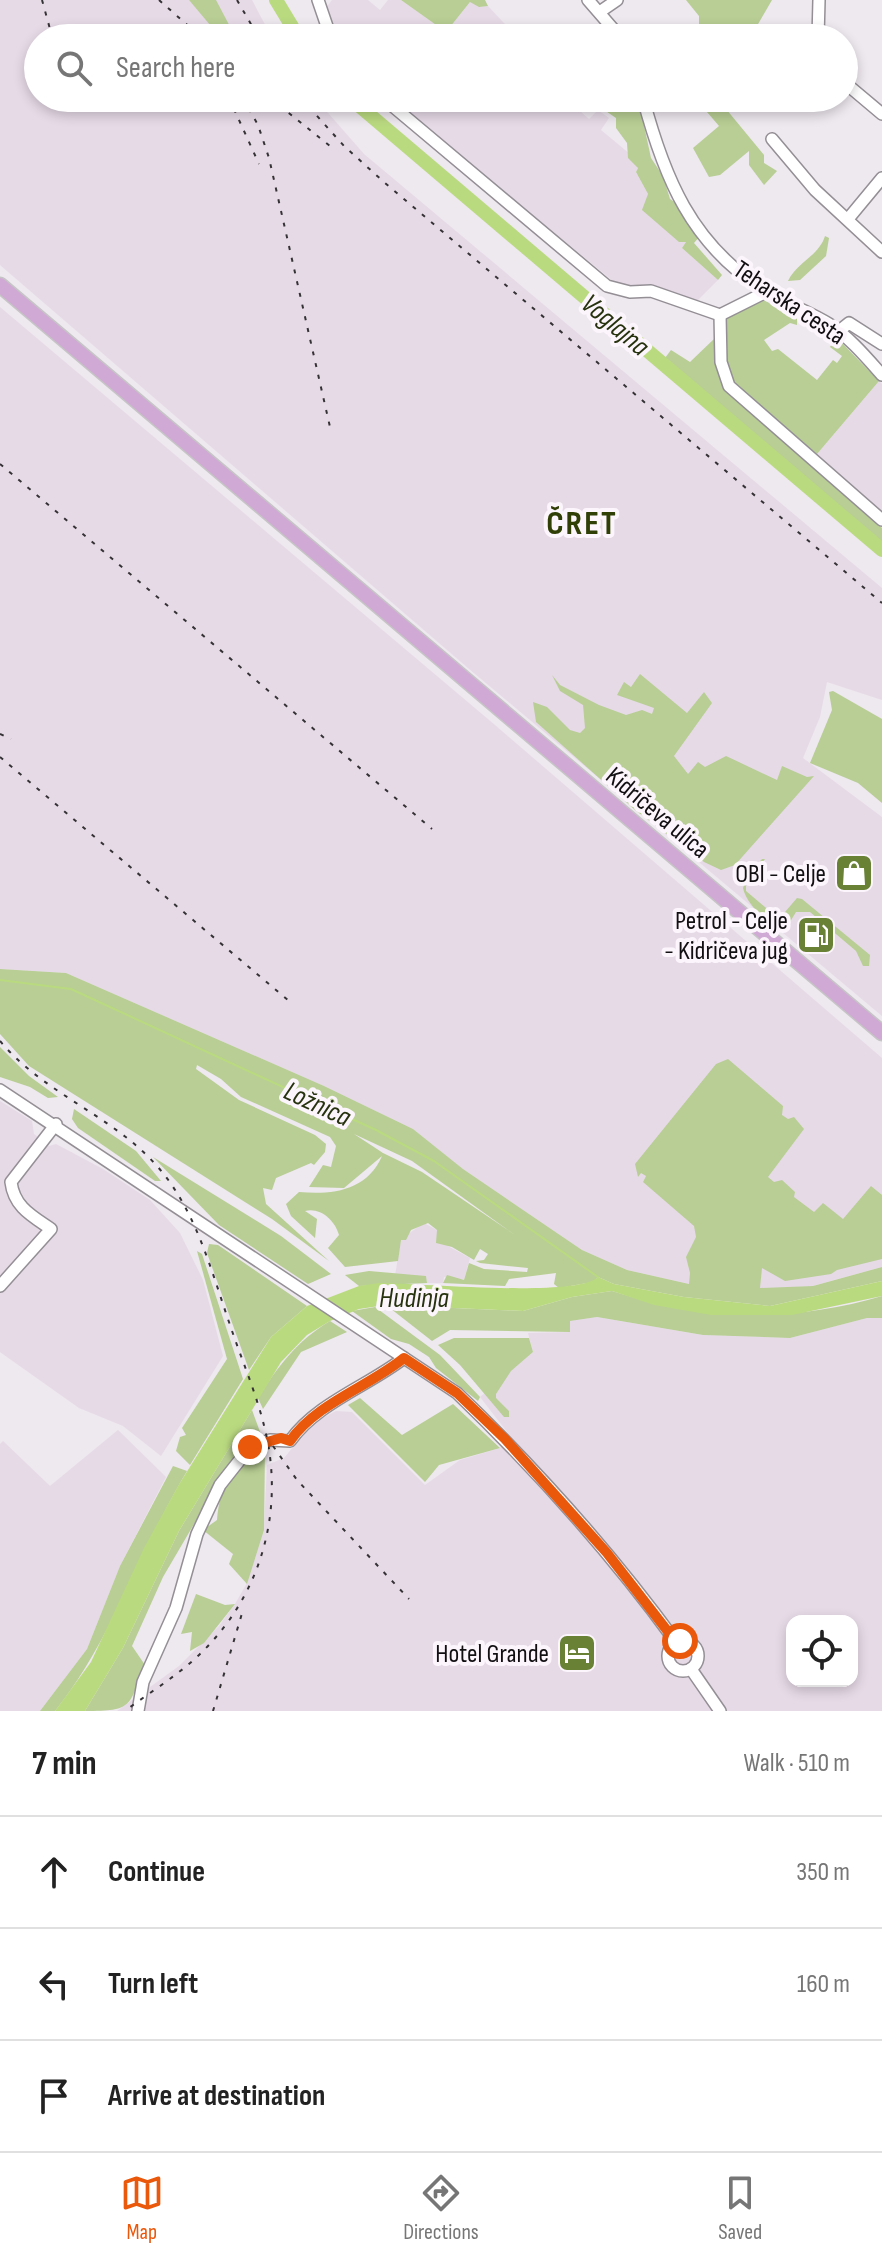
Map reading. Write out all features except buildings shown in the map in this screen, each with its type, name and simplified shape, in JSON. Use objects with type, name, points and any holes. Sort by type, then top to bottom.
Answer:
[{"type":"main road","name":"Kidričeva ulica","points":[[0,285],[882,1033]]},
{"type":"street","points":[[318,0],[326,24]]},
{"type":"street","points":[[588,0],[611,24]]},
{"type":"street","points":[[601,11],[617,0]]},
{"type":"street","points":[[818,24],[819,0]]},
{"type":"street","points":[[858,94],[882,114]]},
{"type":"street","points":[[400,112],[607,286],[630,292],[651,291],[720,315],[766,292]]},
{"type":"street","name":"Teharska cesta","points":[[647,112],[659,159],[691,219],[728,261],[766,292],[839,331],[882,375]]},
{"type":"street","points":[[772,139],[815,190],[882,252]]},
{"type":"street","points":[[848,219],[882,178]]},
{"type":"street","points":[[720,315],[719,349],[729,386],[882,520]]},
{"type":"street","points":[[839,331],[849,323],[882,344]]},
{"type":"street","points":[[0,1090],[56,1124],[457,1393],[505,1439],[607,1553],[676,1642]]},
{"type":"street","points":[[0,1286],[51,1229],[22,1209],[13,1195],[11,1182],[56,1124]]},
{"type":"street","points":[[138,1711],[143,1682],[167,1632],[201,1523],[220,1485],[240,1456],[250,1447],[268,1441],[290,1441],[300,1427],[317,1414],[404,1358]]},
{"type":"street","points":[[685,1640],[696,1647],[698,1661],[691,1669],[679,1670],[669,1662],[669,1651],[676,1642],[685,1640]]},
{"type":"street","points":[[691,1669],[720,1711]]},
{"type":"shaded area","points":[[0,0],[189,0],[202,14],[216,0],[252,0],[265,24],[24,24],[24,112],[327,112],[364,154],[882,588],[882,700],[827,682],[820,717],[803,758],[882,817],[882,1016],[468,668],[0,265]]},
{"type":"shaded area","points":[[189,0],[216,0],[229,24],[209,24]]},
{"type":"shaded area","points":[[332,0],[368,0],[380,10],[388,0],[401,0],[435,24],[332,24],[326,8]]},
{"type":"shaded area","points":[[401,0],[485,0],[488,6],[479,7],[470,2],[452,24],[435,24]]},
{"type":"shaded area","points":[[686,0],[772,0],[758,24],[699,24],[699,16]]},
{"type":"shaded area","points":[[471,1],[479,7],[488,6],[505,24],[452,24]]},
{"type":"shaded area","points":[[408,112],[581,112],[589,119],[596,112],[601,112],[609,118],[601,130],[630,154],[648,194],[647,203],[686,242],[682,248],[718,280],[695,303],[652,288],[619,286]]},
{"type":"shaded area","points":[[607,112],[641,112],[651,158],[663,176],[670,199],[700,236],[694,243],[722,275],[718,280],[682,248],[686,242],[679,242],[642,210],[648,194],[636,172],[638,168],[628,158],[627,143],[616,128],[616,118]]},
{"type":"shaded area","points":[[707,112],[729,112],[764,155],[764,163],[777,171],[764,185],[749,165],[749,151],[720,175],[709,177],[693,148],[719,126]]},
{"type":"shaded area","points":[[825,236],[829,238],[826,256],[800,280],[788,281],[818,249]]},
{"type":"shaded area","points":[[762,298],[787,316],[797,316],[797,325],[790,323],[764,340],[772,351],[778,349],[817,380],[833,360],[837,363],[842,356],[830,347],[836,337],[879,381],[817,454],[732,383],[724,360],[727,318],[732,312]]},
{"type":"shaded area","points":[[0,307],[495,725],[882,1058],[882,1267],[813,1286],[760,1289],[689,1284],[627,1270],[582,1250],[463,1169],[413,1129],[324,1086],[66,973],[0,969]]},
{"type":"shaded area","points":[[714,339],[716,364],[726,391],[835,482],[838,490],[882,528],[882,544],[665,358],[671,350],[690,362]]},
{"type":"shaded area","points":[[879,381],[882,384],[882,528],[811,461]]},
{"type":"shaded area","points":[[640,674],[687,713],[704,692],[712,703],[674,756],[688,774],[698,762],[705,767],[726,756],[777,780],[782,766],[807,777],[814,776],[735,865],[721,870],[704,862],[635,810],[536,722],[533,702],[547,707],[570,730],[580,733],[585,728],[583,705],[560,691],[552,675],[560,685],[599,705],[626,715],[642,710],[652,714],[654,708],[617,695],[624,682],[631,687]]},
{"type":"shaded area","points":[[833,691],[882,719],[882,803],[858,783],[810,763],[832,710],[829,692]]},
{"type":"shaded area","points":[[765,859],[746,883],[746,891],[779,919],[797,898],[802,899],[870,955],[869,966],[863,966],[856,951],[810,912],[796,912],[785,930],[780,931],[758,912],[743,888],[748,874]]},
{"type":"shaded area","points":[[0,969],[66,973],[324,1086],[413,1129],[463,1169],[582,1250],[627,1270],[689,1284],[686,1257],[696,1237],[694,1226],[643,1182],[646,1176],[641,1173],[638,1177],[635,1164],[716,1064],[728,1059],[783,1106],[782,1115],[788,1119],[794,1117],[804,1129],[768,1177],[774,1182],[782,1180],[795,1192],[794,1197],[814,1212],[823,1203],[843,1219],[871,1186],[882,1195],[882,1259],[831,1274],[785,1281],[762,1268],[760,1288],[813,1286],[882,1267],[882,1281],[770,1306],[684,1297],[614,1284],[598,1277],[593,1282],[559,1288],[554,1284],[556,1273],[509,1279],[505,1286],[443,1283],[447,1275],[464,1280],[469,1263],[484,1269],[527,1272],[528,1268],[480,1263],[476,1261],[484,1260],[488,1254],[480,1249],[474,1260],[452,1247],[436,1243],[437,1230],[428,1223],[411,1230],[406,1240],[401,1240],[398,1261],[345,1267],[328,1248],[339,1235],[330,1220],[316,1211],[305,1211],[317,1219],[315,1238],[291,1216],[286,1204],[299,1192],[324,1193],[336,1191],[358,1184],[375,1168],[382,1156],[344,1188],[309,1187],[323,1165],[331,1167],[336,1146],[330,1137],[241,1097],[221,1079],[197,1065],[196,1069],[239,1100],[315,1135],[326,1144],[325,1152],[314,1165],[311,1163],[276,1178],[272,1190],[263,1188],[266,1204],[329,1261],[272,1219],[29,1066],[0,1034]],"holes":[[[354,1134],[412,1161],[515,1235],[422,1172],[383,1153]]]},
{"type":"shaded area","points":[[0,1047],[29,1076],[58,1097],[48,1098],[30,1087],[0,1077]]},
{"type":"shaded area","points":[[0,1101],[32,1121],[34,1134],[49,1146],[56,1144],[103,1169],[150,1200],[180,1233],[203,1280],[223,1356],[161,1456],[123,1426],[79,1408],[0,1352]]},
{"type":"shaded area","points":[[74,1109],[136,1151],[161,1181],[155,1181],[78,1128],[72,1119]]},
{"type":"shaded area","points":[[153,1157],[281,1236],[331,1274],[308,1284],[219,1225]]},
{"type":"shaded area","points":[[424,1223],[437,1230],[444,1244],[470,1258],[464,1280],[444,1277],[443,1283],[427,1283],[426,1276],[395,1276],[401,1239]]},
{"type":"shaded area","points":[[209,1244],[218,1245],[307,1306],[271,1337],[249,1370],[207,1253]]},
{"type":"shaded area","points":[[197,1251],[202,1254],[243,1379],[190,1465],[176,1451],[180,1437],[186,1435],[182,1428],[227,1359]]},
{"type":"shaded area","points":[[369,1271],[426,1276],[427,1283],[359,1286],[345,1275]]},
{"type":"shaded area","points":[[612,1291],[680,1308],[747,1314],[814,1311],[882,1296],[882,1318],[867,1318],[790,1338],[703,1335],[597,1317],[570,1321],[570,1332],[450,1330],[432,1341],[386,1305],[523,1311],[572,1297]]},
{"type":"shaded area","points":[[375,1307],[440,1355],[480,1397],[478,1401],[436,1368],[429,1357],[409,1344],[391,1339],[352,1311]]},
{"type":"shaded area","points":[[597,1317],[703,1335],[790,1338],[867,1318],[882,1318],[882,1711],[117,1711],[179,1666],[219,1626],[235,1604],[247,1583],[264,1530],[267,1465],[284,1458],[313,1423],[336,1411],[352,1412],[425,1485],[460,1460],[500,1448],[511,1437],[480,1397],[533,1352],[528,1333],[569,1332],[570,1321]]},
{"type":"shaded area","points":[[330,1321],[347,1332],[301,1352],[263,1409],[258,1398],[281,1364],[298,1345]]},
{"type":"shaded area","points":[[454,1338],[529,1338],[533,1352],[511,1371],[496,1394],[496,1398],[509,1411],[509,1417],[504,1417],[460,1365],[438,1345]]},
{"type":"shaded area","points":[[360,1398],[402,1435],[453,1404],[500,1448],[439,1465],[425,1482],[348,1405]]},
{"type":"shaded area","points":[[252,1410],[263,1440],[238,1449],[163,1577],[132,1646],[145,1665],[131,1698],[121,1708],[85,1711],[123,1648],[179,1531]]},
{"type":"shaded area","points":[[118,1430],[166,1477],[120,1566],[87,1649],[40,1711],[0,1711],[0,1444],[3,1441],[50,1486]]},
{"type":"shaded area","points":[[265,1447],[264,1530],[247,1584],[229,1564],[233,1554],[203,1530],[217,1520],[224,1488],[234,1473],[256,1448]]},
{"type":"shaded area","points":[[173,1466],[187,1471],[93,1655],[55,1711],[40,1711],[87,1649],[120,1566]]},
{"type":"shaded area","points":[[196,1594],[225,1605],[235,1604],[204,1643],[190,1651],[192,1632],[181,1634]]},
{"type":"water","name":"Hudinja","points":[[598,1277],[614,1284],[684,1297],[770,1306],[882,1281],[882,1296],[792,1315],[711,1315],[654,1305],[612,1291],[572,1297],[523,1311],[386,1305],[359,1309],[330,1321],[307,1335],[281,1362],[179,1531],[123,1648],[85,1711],[55,1711],[91,1662],[144,1548],[178,1486],[271,1337],[307,1306],[359,1286],[379,1283],[530,1288],[560,1287]]},
{"type":"waterway","name":"Voglajna","points":[[276,0],[291,24]]},
{"type":"waterway","name":"Voglajna","points":[[366,112],[882,550]]},
{"type":"waterway","name":"Ložnica","points":[[0,980],[71,989],[376,1130],[434,1161],[598,1277]]},
{"type":"railway","points":[[42,0],[49,24]]},
{"type":"railway","points":[[159,0],[186,24]]},
{"type":"railway","points":[[237,0],[251,24]]},
{"type":"railway","points":[[235,112],[259,164]]},
{"type":"railway","points":[[251,112],[269,158],[330,427]]},
{"type":"railway","points":[[288,112],[335,150]]},
{"type":"railway","points":[[314,112],[344,146],[385,183],[882,603]]},
{"type":"railway","points":[[0,464],[432,829]]},
{"type":"railway","points":[[0,734],[11,739]]},
{"type":"railway","points":[[0,757],[289,1001]]},
{"type":"railway","points":[[0,1041],[37,1076],[120,1132],[171,1183],[201,1241],[266,1434],[271,1464],[269,1523],[262,1552],[239,1605],[202,1652],[125,1711]]},
{"type":"railway","points":[[273,1446],[297,1480],[409,1599]]},
{"type":"railway","points":[[213,1711],[243,1610]]},
{"type":"place","name":"OBI - Celje","points":[[854,873]]},
{"type":"place","name":"Petrol - Celje - Kidričeva jug","points":[[816,935]]},
{"type":"place","name":"Hotel Grande","points":[[577,1653]]},
{"type":"district","name":"ČRET","points":[[582,522]]},
{"type":"route","points":[[250,1447],[281,1438],[290,1441],[300,1427],[317,1414],[404,1358],[457,1393],[505,1439],[607,1553],[676,1642],[680,1641]]}]
